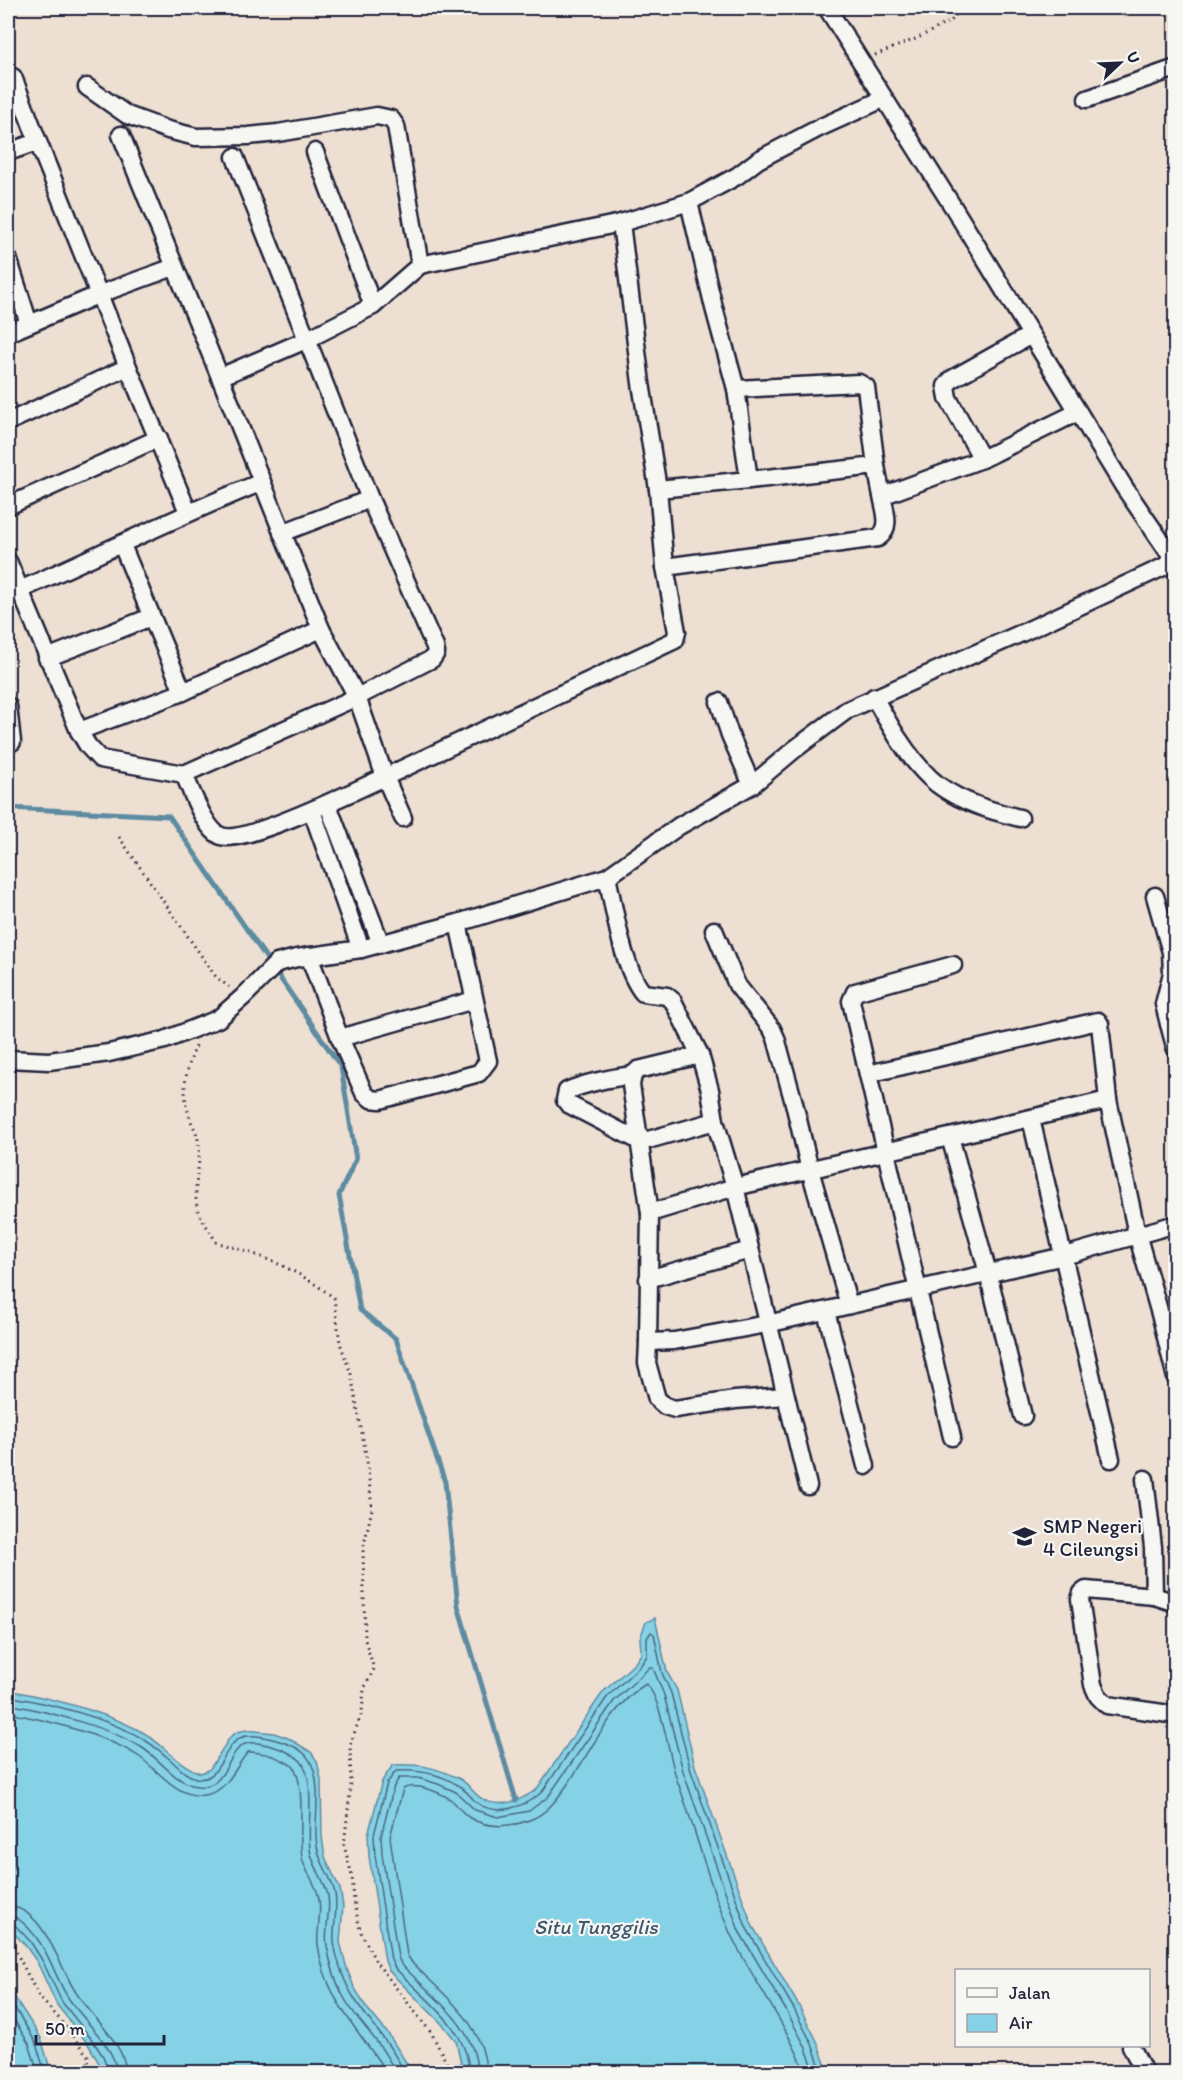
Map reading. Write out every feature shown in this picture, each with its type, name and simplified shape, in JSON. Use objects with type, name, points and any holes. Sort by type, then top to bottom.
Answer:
[{"type":"street","points":[[8,1059],[49,1061],[99,1054],[165,1040],[218,1019],[263,979],[277,963],[381,944],[607,877],[679,826],[752,784],[847,710],[1175,563],[1124,486],[955,210],[827,8]]},
{"type":"street","points":[[1087,99],[1176,68]]},
{"type":"street","points":[[13,76],[128,368],[188,512]]},
{"type":"street","points":[[87,87],[128,115],[168,130],[196,137],[278,133],[377,116],[391,119],[396,126],[420,265]]},
{"type":"street","points":[[220,377],[373,306],[420,265],[621,223],[689,202],[819,128],[883,99]]},
{"type":"street","points":[[121,135],[321,629],[357,697],[385,777],[403,818]]},
{"type":"street","points":[[8,152],[34,143],[40,147]]},
{"type":"street","points":[[315,152],[373,306]]},
{"type":"street","points":[[8,561],[79,731],[88,746],[100,759],[184,774],[357,697],[432,659],[436,654],[435,647],[370,499],[235,157]]},
{"type":"street","points":[[689,202],[736,389],[749,480]]},
{"type":"street","points":[[184,774],[209,828],[220,836],[240,835],[328,805],[675,640],[677,632],[665,567],[658,489],[641,383],[621,223]]},
{"type":"street","points":[[8,258],[29,324]]},
{"type":"street","points":[[8,333],[100,294],[174,267]]},
{"type":"street","points":[[982,459],[948,398],[946,386],[952,379],[1031,335]]},
{"type":"street","points":[[8,422],[128,368]]},
{"type":"street","points":[[665,567],[879,538],[885,534],[887,526],[876,466],[866,387],[859,383],[736,389]]},
{"type":"street","points":[[882,496],[982,459],[1078,412]]},
{"type":"street","points":[[8,506],[159,438]]},
{"type":"street","points":[[658,489],[876,466]]},
{"type":"street","points":[[20,590],[122,545],[188,512],[262,482]]},
{"type":"street","points":[[282,533],[370,499]]},
{"type":"street","points":[[122,545],[183,692]]},
{"type":"street","points":[[47,658],[151,617]]},
{"type":"street","points":[[79,731],[183,692],[321,629]]},
{"type":"street","points":[[874,697],[893,732],[931,780],[979,806],[1020,818]]},
{"type":"street","points":[[719,702],[730,735],[752,784]]},
{"type":"street","points":[[8,705],[12,742]]},
{"type":"street","points":[[328,805],[381,944]]},
{"type":"street","points":[[312,811],[361,949]]},
{"type":"street","points":[[607,877],[624,952],[638,987],[643,993],[667,996],[673,1001],[700,1055],[710,1090],[715,1121],[735,1187],[808,1486]]},
{"type":"street","points":[[1155,896],[1171,952],[1172,973],[1164,1004],[1172,1023],[1176,1050]]},
{"type":"street","points":[[309,956],[339,1038],[364,1093],[371,1099],[380,1100],[479,1073],[488,1061],[458,923]]},
{"type":"street","points":[[714,930],[736,985],[772,1029],[776,1038],[810,1170],[849,1305]]},
{"type":"street","points":[[952,1437],[851,1000],[855,992],[953,965]]},
{"type":"street","points":[[339,1038],[474,1000]]},
{"type":"street","points":[[868,1074],[1098,1021],[1108,1100],[1137,1234],[1176,1378]]},
{"type":"street","points":[[700,1055],[638,1070],[633,1075],[631,1085],[650,1213],[647,1363],[657,1399],[665,1406],[675,1410],[735,1400],[785,1396]]},
{"type":"street","points":[[633,1075],[602,1079],[567,1091],[565,1095],[568,1104],[641,1142],[715,1121]]},
{"type":"street","points":[[650,1213],[735,1187],[1108,1100]]},
{"type":"street","points":[[1031,1119],[1111,1459]]},
{"type":"street","points":[[950,1137],[988,1273],[1023,1416]]},
{"type":"street","points":[[648,1341],[674,1341],[826,1311],[1064,1256],[1176,1224]]},
{"type":"street","points":[[648,1279],[750,1250]]},
{"type":"street","points":[[826,1311],[866,1466]]},
{"type":"street","points":[[1145,1479],[1153,1547],[1154,1596]]},
{"type":"street","points":[[1176,1603],[1154,1596],[1086,1590],[1080,1599],[1093,1685],[1098,1696],[1107,1705],[1176,1715]]},
{"type":"street","points":[[1131,2047],[1143,2073]]},
{"type":"path","points":[[860,61],[918,38],[951,21],[961,8]]},
{"type":"path","points":[[118,837],[216,977],[243,997]]},
{"type":"path","points":[[198,1042],[184,1078],[189,1116],[198,1138],[200,1154],[196,1186],[198,1209],[216,1242],[286,1266],[316,1283],[334,1298],[339,1343],[351,1374],[361,1425],[372,1509],[363,1549],[365,1640],[374,1669],[364,1689],[362,1712],[350,1745],[351,1784],[344,1845],[352,1876],[360,1930],[376,1962],[432,2034],[451,2073]]},
{"type":"path","points":[[8,1936],[39,1997],[88,2056],[89,2073]]},
{"type":"water","name":"Situ Tunggilis","points":[[655,1618],[667,1672],[677,1690],[695,1766],[752,1925],[799,2006],[817,2041],[828,2072],[463,2072],[456,2041],[389,1971],[385,1961],[369,1856],[368,1835],[382,1781],[393,1765],[412,1765],[435,1769],[460,1779],[488,1802],[510,1802],[531,1793],[537,1789],[603,1692],[635,1663],[641,1654],[640,1638],[646,1622]]},
{"type":"water","points":[[8,1690],[78,1707],[129,1725],[144,1733],[193,1770],[201,1773],[210,1769],[230,1737],[237,1732],[247,1730],[274,1733],[288,1738],[311,1752],[317,1761],[321,1779],[322,1837],[325,1857],[340,1889],[343,1906],[340,1942],[347,1969],[366,2007],[389,2035],[412,2072],[104,2072],[88,2044],[57,2005],[37,1962],[8,1927]]},
{"type":"water","points":[[8,1987],[41,2038],[51,2072],[8,2072]]},
{"type":"waterway","points":[[8,808],[169,816],[341,1067],[356,1159],[339,1195],[360,1310],[396,1339],[445,1482],[458,1606],[516,1800]]},
{"type":"place","name":"SMP Negeri 4 Cileungsi","points":[[1025,1537]]}]
